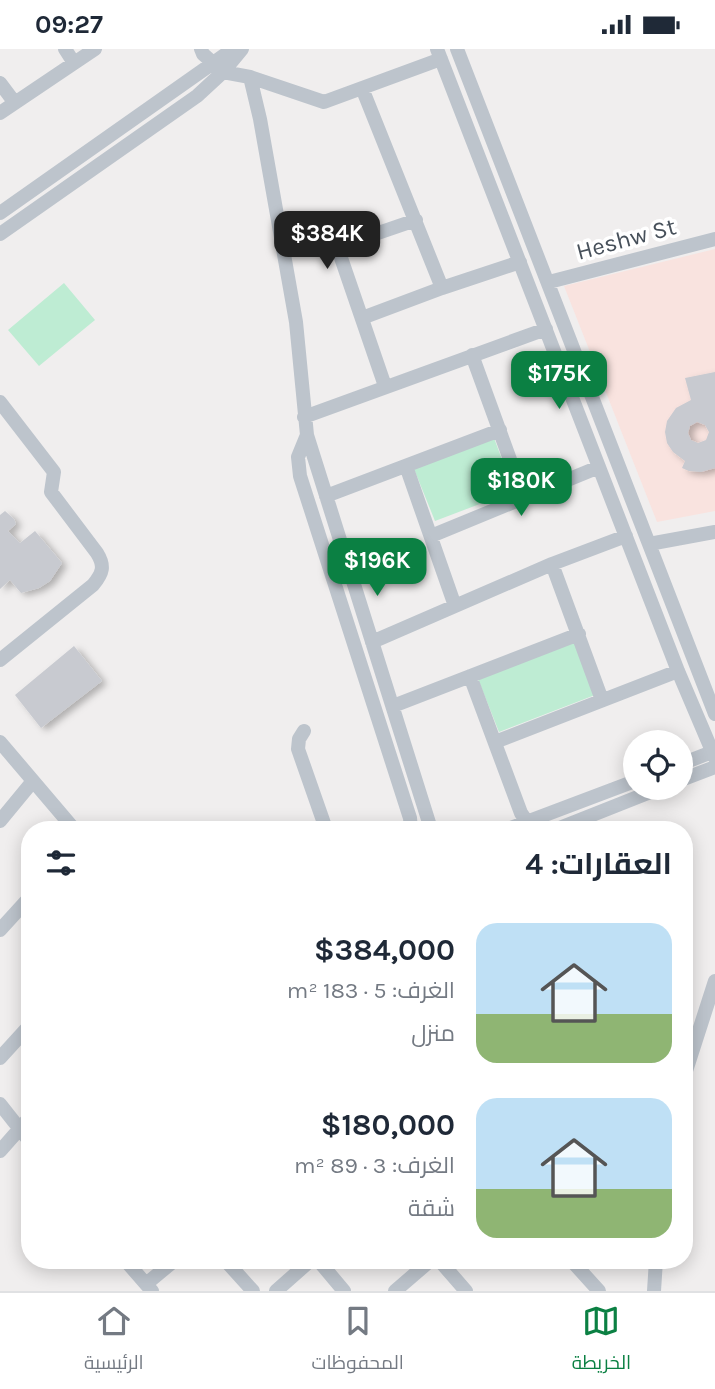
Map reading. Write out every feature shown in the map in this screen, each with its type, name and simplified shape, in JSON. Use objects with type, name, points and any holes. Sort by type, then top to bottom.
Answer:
[{"type":"street","points":[[65,49],[74,63]]},
{"type":"street","points":[[0,113],[95,49]]},
{"type":"street","points":[[201,49],[218,68],[324,103],[439,54],[713,755],[693,761]]},
{"type":"street","points":[[0,234],[197,96],[233,49]]},
{"type":"street","points":[[0,213],[218,68],[242,49]]},
{"type":"street","points":[[457,49],[715,714]]},
{"type":"street","points":[[250,77],[260,119],[298,338],[307,435],[429,821]]},
{"type":"street","points":[[0,83],[15,103]]},
{"type":"street","points":[[362,88],[442,288]]},
{"type":"street","points":[[386,386],[340,255],[341,247],[416,220]]},
{"type":"street","name":"Heshw St","points":[[549,282],[715,239]]},
{"type":"street","points":[[362,318],[520,262]]},
{"type":"street","points":[[304,417],[546,329]]},
{"type":"street","points":[[552,345],[570,339]]},
{"type":"street","points":[[472,355],[524,498]]},
{"type":"street","points":[[566,382],[585,376]]},
{"type":"street","points":[[0,402],[54,472],[51,492],[97,552],[103,564],[101,576],[93,585],[0,660]]},
{"type":"street","points":[[326,496],[500,430]]},
{"type":"street","points":[[307,435],[299,450],[299,470],[410,821]]},
{"type":"street","points":[[406,466],[455,606]]},
{"type":"street","points":[[430,536],[599,467]]},
{"type":"street","points":[[649,544],[715,532]]},
{"type":"street","points":[[372,642],[552,564],[626,536]]},
{"type":"street","points":[[552,564],[603,700]]},
{"type":"street","points":[[393,706],[579,634]]},
{"type":"street","points":[[495,742],[678,671]]},
{"type":"street","points":[[470,676],[521,813],[528,821]]},
{"type":"street","points":[[304,731],[299,739],[298,749],[323,821]]},
{"type":"street","points":[[0,742],[67,821]]},
{"type":"street","points":[[693,775],[715,767]]},
{"type":"street","points":[[0,821],[33,781]]},
{"type":"street","points":[[543,821],[623,786]]},
{"type":"street","points":[[577,821],[630,800]]},
{"type":"street","points":[[0,930],[21,907]]},
{"type":"street","points":[[693,1049],[715,981]]},
{"type":"street","points":[[0,1058],[21,1035]]},
{"type":"street","points":[[0,1104],[21,1131]]},
{"type":"street","points":[[0,1151],[19,1128]]},
{"type":"street","points":[[133,1269],[149,1288],[167,1269]]},
{"type":"street","points":[[233,1269],[253,1291]]},
{"type":"street","points":[[276,1291],[301,1269]]},
{"type":"street","points":[[326,1269],[344,1291]]},
{"type":"street","points":[[395,1291],[421,1269]]},
{"type":"street","points":[[447,1269],[466,1291]]},
{"type":"street","points":[[579,1269],[599,1291]]},
{"type":"street","points":[[653,1289],[655,1269]]},
{"type":"shaded area","points":[[715,249],[715,511],[657,522],[564,286]]},
{"type":"green space","points":[[64,283],[95,320],[39,366],[8,330]]},
{"type":"green space","points":[[494,438],[514,491],[435,521],[414,469]]},
{"type":"green space","points":[[575,642],[595,695],[499,732],[478,679]]},
{"type":"building","points":[[715,372],[715,468],[701,472],[682,468],[685,461],[673,452],[667,443],[665,432],[667,421],[676,408],[691,400],[685,378]],"holes":[[[697,422],[705,425],[709,432],[706,440],[698,443],[691,440],[688,433],[690,426]]]},
{"type":"building","points":[[5,511],[16,524],[8,531],[20,543],[35,531],[62,563],[50,581],[39,588],[21,593],[10,580],[0,589],[0,515]]},
{"type":"building","points":[[74,646],[102,681],[41,728],[15,695]]}]
